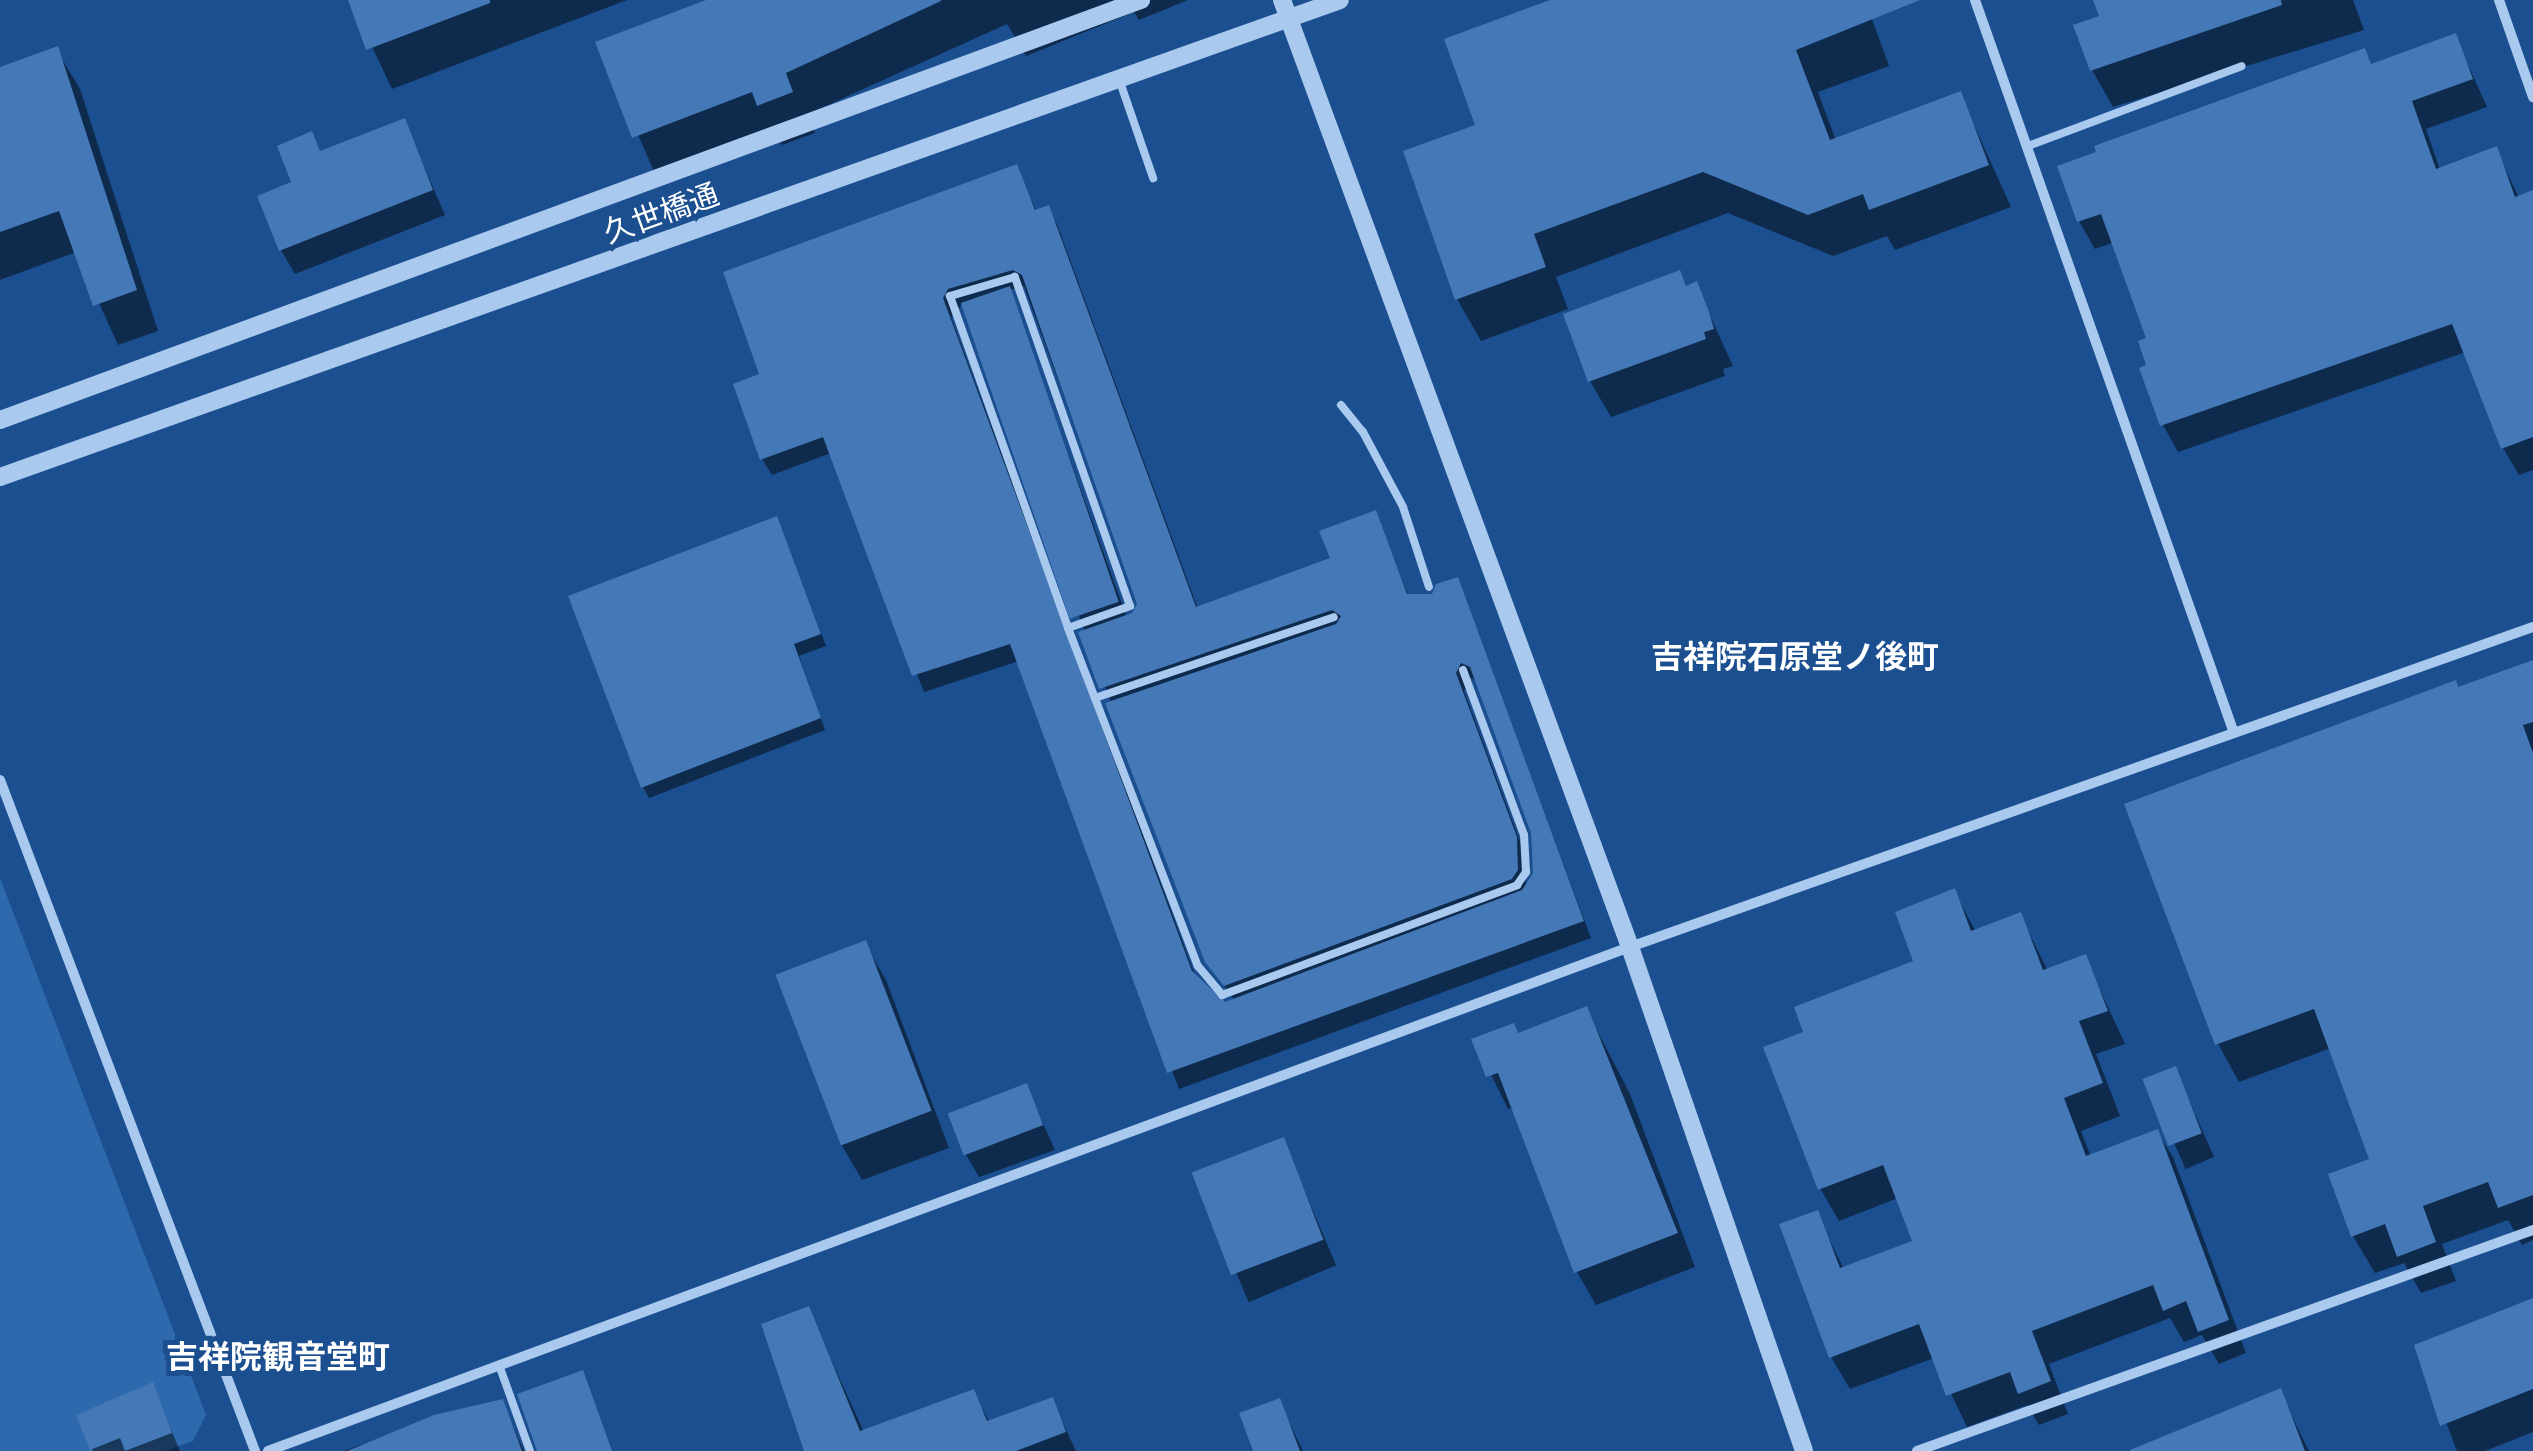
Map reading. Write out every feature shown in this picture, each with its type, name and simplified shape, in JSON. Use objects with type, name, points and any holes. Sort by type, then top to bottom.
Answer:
[{"type":"street","name":"久世橋通","points":[[0,420],[1141,0]]},
{"type":"street","points":[[1282,0],[1630,948],[1804,1451]]},
{"type":"street","name":"久世橋通","points":[[0,476],[1340,0]]},
{"type":"street","points":[[1976,0],[2234,733]]},
{"type":"street","points":[[2499,0],[2532,89]]},
{"type":"street","points":[[268,1451],[1630,948],[2533,627]]},
{"type":"street","points":[[0,780],[256,1451]]},
{"type":"street","points":[[1917,1451],[2533,1230]]},
{"type":"lane","points":[[2028,146],[2242,66]]},
{"type":"lane","points":[[1119,79],[1153,178]]},
{"type":"lane","points":[[1068,628],[1130,606],[1015,277],[950,296],[1068,628],[1198,966],[1222,996],[1517,885],[1526,872],[1524,836],[1463,670]]},
{"type":"lane","points":[[1341,405],[1403,507],[1429,586]]},
{"type":"lane","points":[[1096,698],[1334,617]]},
{"type":"lane","points":[[499,1366],[530,1451]]},
{"type":"shaded area","points":[[0,878],[206,1415],[193,1441],[165,1451],[0,1451]]},
{"type":"building","points":[[348,0],[490,0],[490,3],[366,50]]},
{"type":"building","points":[[706,0],[941,1],[786,73],[793,92],[757,106],[752,92],[632,138],[595,42]]},
{"type":"building","points":[[1550,0],[1920,0],[1796,50],[1830,140],[1961,91],[1989,165],[1869,210],[1863,194],[1808,215],[1703,172],[1534,234],[1546,267],[1455,300],[1403,151],[1475,125],[1444,39]]},
{"type":"building","points":[[2093,0],[2281,0],[2282,5],[2090,71],[2073,25],[2099,16]]},
{"type":"building","points":[[2456,33],[2473,79],[2412,101],[2436,169],[2497,146],[2515,197],[2533,190],[2533,437],[2501,449],[2452,324],[2160,426],[2139,368],[2146,365],[2138,341],[2146,338],[2101,214],[2077,222],[2057,166],[2096,152],[2094,146],[2365,48],[2371,64]]},
{"type":"building","points":[[58,46],[137,290],[93,306],[59,211],[0,232],[0,67]]},
{"type":"building","points":[[405,118],[433,190],[279,251],[257,196],[291,182],[277,146],[312,131],[320,151]]},
{"type":"building","points":[[1017,164],[1035,210],[1049,205],[1196,607],[1330,558],[1319,531],[1376,510],[1407,594],[1432,594],[1436,584],[1458,577],[1584,921],[1167,1073],[1010,644],[912,676],[823,437],[760,460],[733,384],[759,374],[723,272]],"holes":[[[1013,270],[1022,275],[1137,604],[1132,613],[1078,632],[1099,689],[1332,610],[1341,616],[1336,624],[1105,703],[1205,962],[1224,986],[1512,879],[1518,870],[1517,837],[1456,673],[1461,663],[1470,667],[1531,833],[1533,873],[1522,890],[1225,1002],[1192,971],[943,298],[948,289]]]},
{"type":"building","points":[[1680,270],[1686,286],[1697,281],[1709,312],[1714,329],[1704,332],[1706,339],[1588,382],[1563,314]]},
{"type":"building","points":[[1010,286],[1119,602],[1070,619],[961,303]]},
{"type":"building","points":[[777,516],[821,634],[794,644],[821,718],[641,788],[568,596]]},
{"type":"building","points":[[2533,660],[2533,722],[2523,725],[2533,753],[2533,1195],[2498,1208],[2488,1182],[2423,1206],[2436,1242],[2397,1257],[2385,1224],[2351,1237],[2328,1174],[2369,1159],[2314,1009],[2215,1045],[2124,804],[2456,680],[2458,687]]},
{"type":"building","points":[[1955,888],[1971,931],[2021,912],[2043,970],[2086,954],[2108,1011],[2079,1021],[2103,1083],[2064,1098],[2086,1156],[2158,1129],[2229,1320],[2198,1332],[2186,1301],[2163,1311],[2153,1285],[2032,1331],[2051,1381],[2018,1394],[2010,1372],[1946,1396],[1919,1324],[1829,1358],[1779,1224],[1818,1210],[1840,1268],[1912,1241],[1883,1165],[1818,1190],[1763,1047],[1803,1032],[1794,1007],[1913,961],[1895,912]]},
{"type":"building","points":[[866,940],[932,1111],[841,1146],[775,975]]},
{"type":"building","points":[[1587,1006],[1678,1233],[1574,1273],[1498,1073],[1486,1077],[1471,1039],[1514,1023],[1518,1033]]},
{"type":"building","points":[[2176,1066],[2202,1133],[2168,1146],[2142,1079]]},
{"type":"building","points":[[1027,1083],[1043,1125],[964,1155],[948,1113]]},
{"type":"building","points":[[1284,1137],[1323,1240],[1231,1275],[1192,1172]]},
{"type":"building","points":[[2533,1298],[2533,1389],[2440,1426],[2414,1345]]},
{"type":"building","points":[[809,1306],[860,1431],[974,1389],[987,1421],[1053,1397],[1066,1432],[1016,1451],[804,1451],[761,1324]]},
{"type":"building","points":[[583,1370],[612,1451],[537,1451],[517,1394]]},
{"type":"building","points":[[153,1382],[172,1433],[125,1451],[120,1438],[90,1450],[76,1415]]},
{"type":"building","points":[[2281,1388],[2305,1451],[2130,1451],[2130,1450]]},
{"type":"building","points":[[1280,1398],[1300,1451],[1253,1451],[1239,1413]]},
{"type":"building","points":[[503,1399],[522,1451],[347,1451],[434,1415]]},
{"type":"district","name":"吉祥院石原堂ノ後町","points":[[1795,657]]},
{"type":"district","name":"吉祥院観音堂町","points":[[278,1357]]}]
